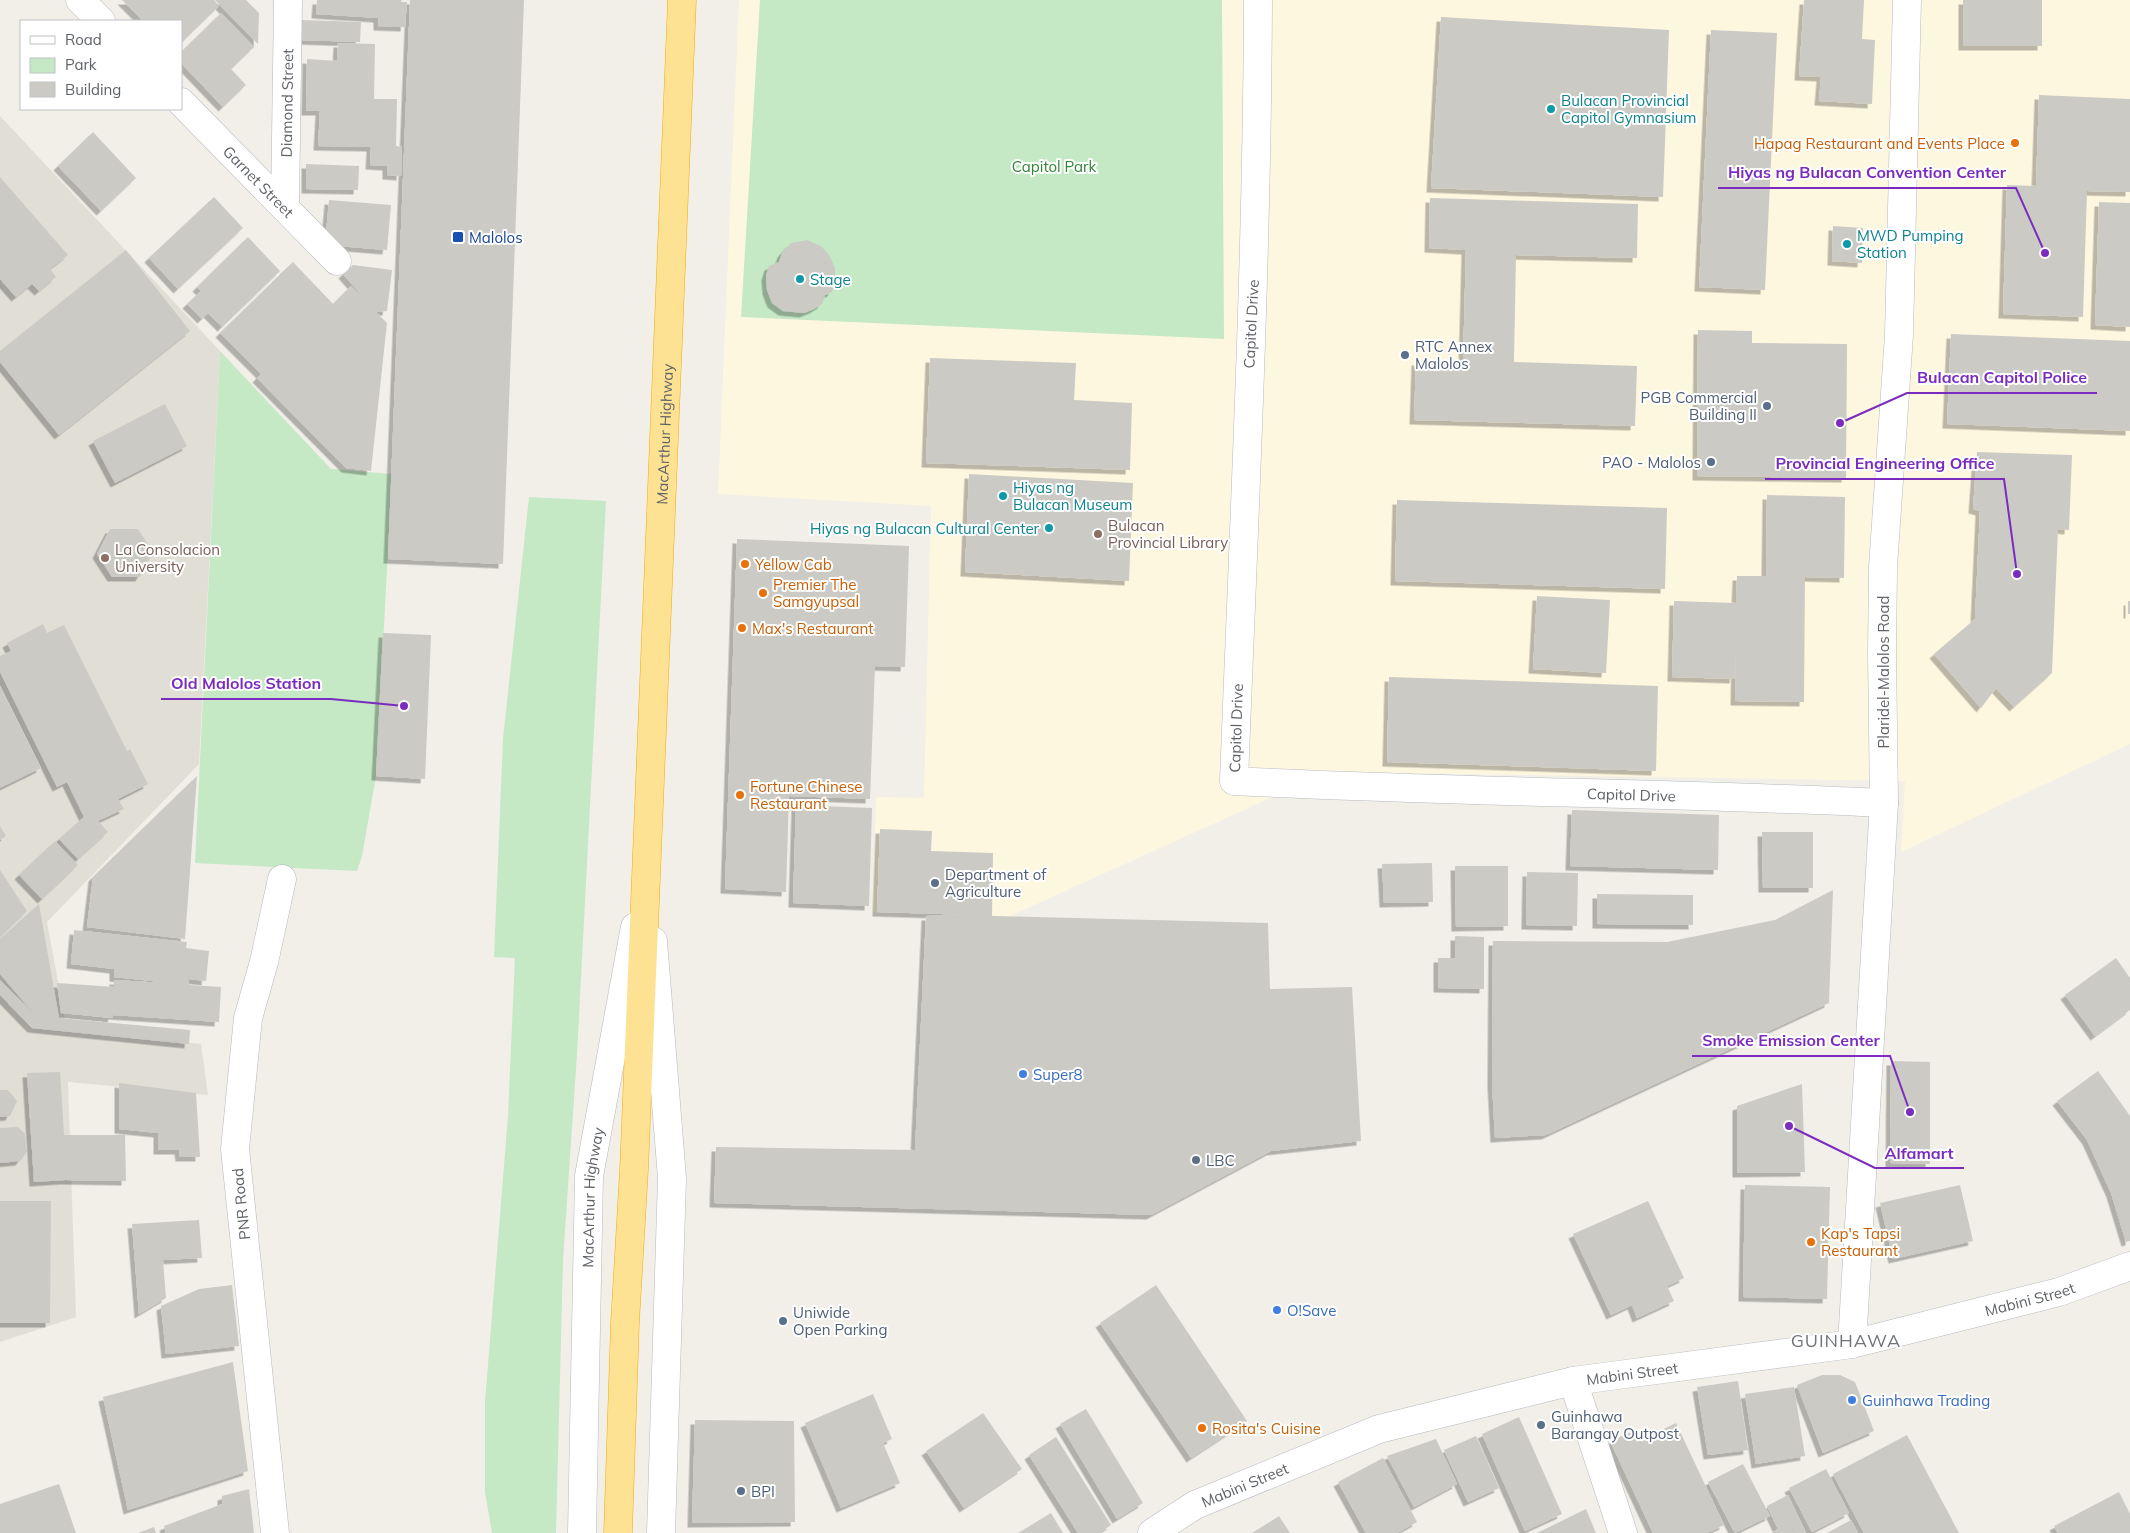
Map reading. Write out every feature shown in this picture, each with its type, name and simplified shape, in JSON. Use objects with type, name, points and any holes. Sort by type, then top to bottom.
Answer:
[{"type":"highway","name":"MacArthur Highway","points":[[618,1533],[625,1323],[634,1170],[682,0]]},
{"type":"street","points":[[80,0],[100,20]]},
{"type":"street","name":"Diamond Street","points":[[285,207],[288,0]]},
{"type":"street","name":"Plaridel-Malolos Road","points":[[1852,1344],[1884,804],[1883,567],[1899,335],[1908,0]]},
{"type":"street","name":"Capitol Drive","points":[[1258,13],[1253,308],[1246,430],[1234,781],[1328,786],[1749,797],[1884,804]]},
{"type":"street","name":"Garnet Street","points":[[182,103],[337,261]]},
{"type":"street","name":"MacArthur Highway","points":[[582,1533],[589,1176],[646,867]]},
{"type":"street","name":"MacArthur Highway","points":[[646,867],[672,1178],[661,1533]]},
{"type":"street","name":"PNR Road","points":[[275,1533],[235,1149],[248,1018],[264,962],[282,879]]},
{"type":"street","name":"Mabini Street","points":[[1152,1533],[1194,1505],[1379,1429],[1573,1381],[1852,1344],[2059,1292],[2130,1266]]},
{"type":"street","points":[[1573,1381],[1623,1533]]},
{"type":"shaded area","points":[[739,0],[2130,0],[2130,744],[1901,852],[1905,781],[1328,772],[1010,916],[873,912],[876,797],[924,798],[931,506],[718,494]]},
{"type":"shaded area","name":"La Consolacion University","points":[[0,116],[220,351],[199,764],[47,922],[67,1031],[201,1044],[208,1095],[68,1082],[76,1317],[0,1342]]},
{"type":"green space","name":"Capitol Park","points":[[760,0],[1222,0],[1224,339],[741,317]]},
{"type":"green space","points":[[220,351],[331,469],[392,474],[376,776],[362,856],[357,871],[195,863]]},
{"type":"green space","points":[[529,497],[606,501],[577,1054],[563,1260],[556,1533],[492,1533],[485,1492],[485,1402],[508,1116],[515,958],[494,957],[503,739]]},
{"type":"building","points":[[122,0],[214,0],[219,6],[182,42],[182,20],[142,20]]},
{"type":"building","points":[[215,0],[246,0],[259,13],[258,44]]},
{"type":"building","points":[[317,0],[402,0],[401,2],[407,2],[405,27],[378,26],[378,18],[316,14]]},
{"type":"building","name":"Malolos","points":[[410,0],[524,0],[503,564],[388,559]]},
{"type":"building","points":[[1804,0],[1864,0],[1862,39],[1875,40],[1872,104],[1819,101],[1821,77],[1799,76]]},
{"type":"building","points":[[1963,0],[2042,0],[2042,46],[1963,46]]},
{"type":"building","points":[[221,13],[254,47],[231,69],[246,85],[223,107],[182,64],[182,51]]},
{"type":"building","name":"Bulacan Provincial Capitol Gymnasium","points":[[1441,17],[1669,30],[1663,197],[1431,188]]},
{"type":"building","points":[[301,20],[361,22],[360,42],[300,40]]},
{"type":"building","points":[[1711,30],[1777,33],[1765,290],[1699,287]]},
{"type":"building","points":[[338,43],[375,44],[374,99],[397,99],[396,146],[402,147],[401,176],[387,175],[387,166],[370,165],[371,147],[318,146],[320,111],[306,111],[307,59],[337,61]]},
{"type":"building","points":[[2039,95],[2130,99],[2130,192],[2087,191],[2083,317],[2003,314],[2007,185],[2036,186]]},
{"type":"building","points":[[93,132],[136,178],[101,211],[58,166]]},
{"type":"building","points":[[306,164],[359,166],[358,190],[306,189]]},
{"type":"building","points":[[0,177],[68,255],[50,269],[56,277],[39,291],[32,284],[16,297],[0,279]]},
{"type":"building","points":[[214,197],[243,228],[178,289],[149,258]]},
{"type":"building","points":[[1430,198],[1638,204],[1637,258],[1516,255],[1514,362],[1637,366],[1635,426],[1414,420],[1416,361],[1463,363],[1466,250],[1429,248]]},
{"type":"building","points":[[329,200],[391,205],[387,250],[325,245]]},
{"type":"building","points":[[2099,202],[2130,203],[2130,327],[2095,325]]},
{"type":"building","name":"MWD Pumping Station","points":[[1833,226],[1863,228],[1862,263],[1832,261]]},
{"type":"building","points":[[248,237],[280,271],[222,327],[208,313],[202,319],[187,304],[201,291],[197,287]]},
{"type":"building","name":"Stage","points":[[807,240],[821,246],[829,255],[835,268],[835,281],[832,292],[825,295],[822,304],[804,313],[783,311],[772,303],[767,290],[766,276],[769,266],[779,262],[782,253],[791,243]]},
{"type":"building","points":[[126,250],[190,331],[59,435],[0,362],[0,351]]},
{"type":"building","points":[[293,262],[333,304],[351,286],[370,305],[343,274],[353,265],[392,270],[387,311],[376,312],[387,323],[371,471],[346,468],[257,378],[261,374],[220,333]]},
{"type":"building","points":[[1698,330],[1752,331],[1752,343],[1847,344],[1846,478],[1697,476]]},
{"type":"building","points":[[1951,334],[2130,341],[2130,431],[1947,424]]},
{"type":"building","points":[[930,358],[1076,363],[1074,400],[1132,403],[1130,470],[926,463]]},
{"type":"building","points":[[165,404],[187,446],[115,483],[93,441]]},
{"type":"building","points":[[1977,452],[2072,455],[2069,530],[2058,529],[2052,673],[2014,707],[1996,688],[1981,708],[1934,654],[1975,619],[1980,511],[1973,509]]},
{"type":"building","name":"Hiyas ng Bulacan Cultural Center","points":[[969,474],[1133,483],[1129,581],[965,572]]},
{"type":"building","points":[[1767,495],[1845,497],[1844,578],[1805,577],[1804,702],[1735,701],[1736,652],[1734,679],[1672,677],[1674,601],[1736,603],[1737,576],[1766,576]]},
{"type":"building","points":[[1397,500],[1667,508],[1665,589],[1395,581]]},
{"type":"building","points":[[110,529],[138,529],[153,552],[140,577],[112,577],[97,554]]},
{"type":"building","points":[[737,539],[909,546],[905,667],[875,666],[870,799],[789,796],[786,892],[725,889]]},
{"type":"building","points":[[1537,596],[1610,600],[1606,673],[1533,669]]},
{"type":"building","points":[[2128,601],[2130,601],[2130,614],[2128,614]]},
{"type":"building","points":[[43,624],[47,633],[64,625],[127,751],[130,749],[148,784],[118,799],[124,809],[98,821],[108,832],[78,859],[59,839],[84,817],[67,782],[57,787],[0,672],[0,656],[11,651],[7,643]]},
{"type":"building","points":[[383,633],[431,635],[425,779],[376,776]]},
{"type":"building","points":[[1389,677],[1658,686],[1656,771],[1387,762]]},
{"type":"building","points":[[0,687],[41,768],[0,788]]},
{"type":"building","points":[[197,776],[185,939],[87,927],[93,877]]},
{"type":"building","points":[[796,805],[872,808],[869,906],[793,903]]},
{"type":"building","points":[[1572,810],[1719,815],[1718,870],[1570,866]]},
{"type":"building","points":[[0,826],[6,836],[0,840]]},
{"type":"building","points":[[880,829],[932,831],[931,851],[993,853],[992,916],[1268,923],[1270,989],[1352,987],[1361,1141],[1271,1151],[1151,1215],[714,1203],[716,1147],[915,1150],[926,916],[973,915],[877,912]]},
{"type":"building","points":[[1762,832],[1813,832],[1813,888],[1763,888]]},
{"type":"building","points":[[55,841],[78,865],[42,899],[19,875]]},
{"type":"building","points":[[1432,863],[1433,902],[1384,903],[1382,864]]},
{"type":"building","points":[[1455,866],[1508,866],[1508,926],[1456,927]]},
{"type":"building","points":[[0,870],[27,911],[0,937]]},
{"type":"building","points":[[1527,872],[1578,873],[1577,926],[1526,925]]},
{"type":"building","points":[[1833,890],[1829,1003],[1546,1135],[1495,1138],[1492,1083],[1493,941],[1667,942],[1775,920]]},
{"type":"building","points":[[1597,894],[1693,895],[1693,925],[1597,924]]},
{"type":"building","points":[[39,904],[59,1018],[190,1030],[189,1044],[32,1028],[0,995],[0,980],[34,1014],[0,974],[0,939]]},
{"type":"building","points":[[74,930],[187,942],[186,948],[209,951],[206,981],[189,979],[189,985],[221,987],[219,1022],[113,1015],[112,1018],[61,1013],[57,983],[114,987],[114,980],[181,984],[114,977],[114,969],[71,964]]},
{"type":"building","points":[[1455,936],[1484,937],[1484,989],[1438,988],[1438,958],[1455,958]]},
{"type":"building","points":[[2116,958],[2130,978],[2130,1010],[2095,1036],[2065,995]]},
{"type":"building","points":[[1891,1061],[1930,1062],[1930,1164],[1890,1163]]},
{"type":"building","points":[[2098,1071],[2130,1116],[2130,1241],[2126,1242],[2111,1193],[2087,1140],[2057,1101]]},
{"type":"building","points":[[60,1072],[64,1135],[125,1135],[126,1181],[65,1180],[34,1182],[27,1073]]},
{"type":"building","points":[[119,1083],[196,1093],[200,1157],[180,1157],[179,1150],[158,1150],[158,1133],[119,1129]]},
{"type":"building","points":[[1802,1084],[1805,1172],[1737,1173],[1737,1106]]},
{"type":"building","points":[[0,1090],[8,1090],[17,1101],[10,1116],[0,1117]]},
{"type":"building","points":[[18,1127],[25,1134],[27,1152],[20,1161],[0,1163],[0,1128]]},
{"type":"building","points":[[1745,1185],[1830,1187],[1827,1299],[1743,1297]]},
{"type":"building","points":[[1960,1185],[1973,1241],[1893,1259],[1880,1203]]},
{"type":"building","points":[[0,1201],[51,1201],[50,1323],[0,1323]]},
{"type":"building","points":[[1648,1201],[1684,1278],[1667,1286],[1674,1301],[1637,1318],[1632,1305],[1611,1315],[1573,1234]]},
{"type":"building","points":[[199,1220],[202,1258],[163,1260],[166,1298],[139,1314],[132,1224]]},
{"type":"building","points":[[232,1285],[239,1346],[166,1354],[161,1306],[199,1289]]},
{"type":"building","points":[[1156,1285],[1247,1421],[1191,1458],[1100,1323]]},
{"type":"building","points":[[233,1362],[248,1471],[128,1510],[103,1397]]},
{"type":"building","points":[[1822,1375],[1840,1375],[1855,1382],[1874,1431],[1823,1453],[1797,1385]]},
{"type":"building","points":[[1738,1381],[1748,1450],[1708,1455],[1697,1387]]},
{"type":"building","points":[[1794,1387],[1805,1456],[1756,1464],[1745,1394]]},
{"type":"building","points":[[873,1394],[892,1439],[883,1443],[900,1483],[841,1508],[805,1423]]},
{"type":"building","points":[[1086,1409],[1143,1503],[1117,1519],[1060,1424]]},
{"type":"building","points":[[983,1413],[1022,1469],[964,1508],[926,1451]]},
{"type":"building","points":[[1519,1417],[1562,1514],[1525,1531],[1482,1434]]},
{"type":"building","points":[[695,1420],[794,1421],[795,1522],[692,1523]]},
{"type":"building","points":[[1676,1423],[1724,1525],[1707,1533],[1653,1533],[1610,1441],[1632,1432],[1637,1442]]},
{"type":"building","points":[[1907,1435],[1959,1533],[1864,1533],[1833,1474]]},
{"type":"building","points":[[1476,1436],[1499,1488],[1468,1502],[1444,1450]]},
{"type":"building","points":[[1056,1437],[1111,1525],[1099,1533],[1078,1533],[1029,1455]]},
{"type":"building","points":[[1436,1439],[1457,1484],[1414,1507],[1387,1456]]},
{"type":"building","points":[[1383,1458],[1417,1522],[1397,1533],[1366,1533],[1338,1482]]},
{"type":"building","points":[[1743,1464],[1770,1516],[1735,1533],[1708,1482]]},
{"type":"building","points":[[1826,1469],[1849,1513],[1812,1532],[1789,1488]]},
{"type":"building","points":[[59,1484],[76,1533],[0,1533],[0,1504]]},
{"type":"building","points":[[249,1489],[254,1533],[166,1533],[164,1526],[222,1504],[222,1496]]},
{"type":"building","points":[[2119,1492],[2130,1514],[2130,1533],[2058,1533],[2054,1526]]},
{"type":"building","points":[[1788,1495],[1806,1533],[1773,1532],[1778,1529],[1767,1506]]},
{"type":"building","points":[[1586,1509],[1596,1533],[1537,1533]]},
{"type":"building","points":[[1051,1513],[1063,1533],[1018,1533]]},
{"type":"building","points":[[1279,1516],[1290,1533],[1252,1533]]},
{"type":"building","points":[[1851,1520],[1858,1533],[1827,1533]]},
{"type":"building","points":[[154,1527],[156,1533],[138,1533]]},
{"type":"place","name":"Bulacan Provincial Capitol Gymnasium","points":[[1551,109]]},
{"type":"place","name":"Hapag Restaurant and Events Place","points":[[2015,143]]},
{"type":"place","name":"Malolos","points":[[458,237]]},
{"type":"place","name":"MWD Pumping Station","points":[[1847,244]]},
{"type":"place","name":"Hiyas ng Bulacan Convention Center","points":[[2045,253]]},
{"type":"place","name":"Stage","points":[[800,279]]},
{"type":"place","name":"RTC Annex Malolos","points":[[1405,355]]},
{"type":"place","name":"PGB Commercial Building II","points":[[1767,406]]},
{"type":"place","name":"Bulacan Capitol Police","points":[[1840,423]]},
{"type":"place","name":"PAO - Malolos","points":[[1711,462]]},
{"type":"place","name":"Hiyas ng Bulacan Museum","points":[[1003,496]]},
{"type":"place","name":"Hiyas ng Bulacan Cultural Center","points":[[1049,528]]},
{"type":"place","name":"Bulacan Provincial Library","points":[[1098,534]]},
{"type":"place","name":"La Consolacion University","points":[[105,558]]},
{"type":"place","name":"Yellow Cab","points":[[745,564]]},
{"type":"place","name":"Provincial Engineering Office","points":[[2017,574]]},
{"type":"place","name":"Premier The Samgyupsal","points":[[763,593]]},
{"type":"place","name":"Max's Restaurant","points":[[742,628]]},
{"type":"place","name":"Old Malolos Station","points":[[404,706]]},
{"type":"place","name":"Fortune Chinese Restaurant","points":[[740,795]]},
{"type":"place","name":"Department of Agriculture","points":[[935,883]]},
{"type":"place","name":"Super8","points":[[1023,1074]]},
{"type":"place","name":"Smoke Emission Center","points":[[1910,1112]]},
{"type":"place","name":"Alfamart","points":[[1789,1126]]},
{"type":"place","name":"LBC","points":[[1196,1160]]},
{"type":"place","name":"Kap's Tapsi Restaurant","points":[[1811,1242]]},
{"type":"place","name":"O!Save","points":[[1277,1310]]},
{"type":"place","name":"Uniwide Open Parking","points":[[783,1321]]},
{"type":"place","name":"Guinhawa Trading","points":[[1852,1400]]},
{"type":"place","name":"Guinhawa Barangay Outpost","points":[[1541,1425]]},
{"type":"place","name":"Rosita's Cuisine","points":[[1202,1428]]},
{"type":"place","name":"BPI","points":[[741,1491]]},
{"type":"district","name":"GUINHAWA","points":[[1846,1340]]}]
